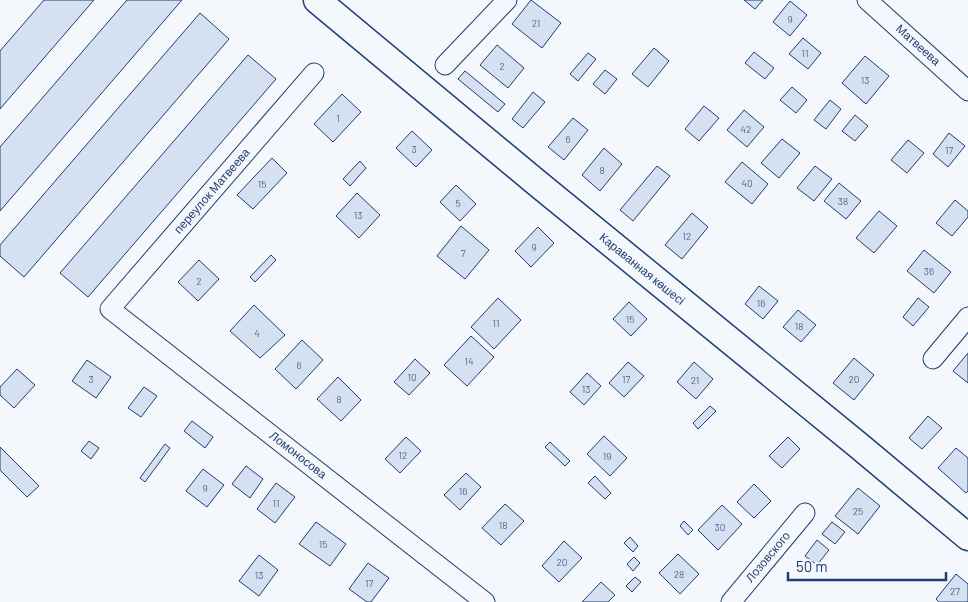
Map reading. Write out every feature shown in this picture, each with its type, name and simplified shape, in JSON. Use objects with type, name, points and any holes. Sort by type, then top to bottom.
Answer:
[{"type":"main road","name":"Караванная көшесі","points":[[317,0],[968,537]]},
{"type":"street","points":[[445,65],[507,0]]},
{"type":"street","name":"Матвеева","points":[[867,0],[968,91]]},
{"type":"street","name":"переулок Матвеева","points":[[110,309],[314,73]]},
{"type":"street","name":"Ломоносова","points":[[110,309],[485,602]]},
{"type":"street","points":[[933,359],[968,316]]},
{"type":"street","name":"Лозовского","points":[[731,602],[805,513]]},
{"type":"building","points":[[44,0],[94,0],[0,109],[0,51]]},
{"type":"building","points":[[127,0],[182,0],[0,211],[0,147]]},
{"type":"building","points":[[531,0],[561,23],[542,48],[512,24]]},
{"type":"building","points":[[744,0],[763,0],[755,9]]},
{"type":"building","points":[[790,1],[807,15],[790,36],[773,22]]},
{"type":"building","points":[[200,13],[229,39],[24,277],[0,256],[0,245]]},
{"type":"building","points":[[803,38],[821,53],[808,69],[789,54]]},
{"type":"building","points":[[497,45],[524,68],[508,88],[480,65]]},
{"type":"building","points":[[654,48],[669,61],[648,87],[632,74]]},
{"type":"building","points":[[754,52],[774,68],[765,79],[745,63]]},
{"type":"building","points":[[588,53],[596,59],[578,81],[570,74]]},
{"type":"building","points":[[248,55],[276,79],[88,297],[60,273]]},
{"type":"building","points":[[865,56],[889,76],[866,104],[842,83]]},
{"type":"building","points":[[605,70],[617,79],[605,94],[593,84]]},
{"type":"building","points":[[465,71],[505,104],[498,112],[458,79]]},
{"type":"building","points":[[792,87],[807,100],[796,113],[780,100]]},
{"type":"building","points":[[533,92],[545,102],[523,128],[512,119]]},
{"type":"building","points":[[342,94],[361,112],[333,142],[314,124]]},
{"type":"building","points":[[830,100],[841,109],[826,129],[814,120]]},
{"type":"building","points":[[704,106],[719,118],[699,141],[685,129]]},
{"type":"building","points":[[744,110],[764,127],[747,147],[727,130]]},
{"type":"building","points":[[855,115],[868,126],[855,141],[842,131]]},
{"type":"building","points":[[573,118],[588,130],[564,160],[548,147]]},
{"type":"building","points":[[412,131],[432,150],[416,167],[396,148]]},
{"type":"building","points":[[949,133],[965,146],[948,167],[933,154]]},
{"type":"building","points":[[782,139],[800,153],[779,178],[761,163]]},
{"type":"building","points":[[908,140],[924,153],[907,173],[891,160]]},
{"type":"building","points":[[604,148],[622,164],[600,191],[582,175]]},
{"type":"building","points":[[272,158],[287,173],[253,209],[237,195]]},
{"type":"building","points":[[360,161],[366,168],[350,186],[343,179]]},
{"type":"building","points":[[742,162],[768,184],[752,204],[725,182]]},
{"type":"building","points":[[657,166],[670,176],[633,221],[620,210]]},
{"type":"building","points":[[815,166],[832,179],[814,201],[797,188]]},
{"type":"building","points":[[839,183],[861,201],[846,219],[824,201]]},
{"type":"building","points":[[456,185],[476,204],[460,221],[440,202]]},
{"type":"building","points":[[357,193],[380,215],[359,238],[336,216]]},
{"type":"building","points":[[955,200],[968,211],[968,217],[952,236],[936,223]]},
{"type":"building","points":[[879,211],[897,226],[874,253],[856,238]]},
{"type":"building","points":[[692,213],[708,227],[682,259],[665,245]]},
{"type":"building","points":[[461,226],[489,250],[465,279],[437,256]]},
{"type":"building","points":[[538,227],[554,243],[531,267],[515,251]]},
{"type":"building","points":[[924,250],[951,272],[934,293],[907,271]]},
{"type":"building","points":[[271,255],[276,260],[255,282],[250,277]]},
{"type":"building","points":[[199,260],[219,279],[198,301],[178,282]]},
{"type":"building","points":[[759,286],[778,301],[763,319],[745,304]]},
{"type":"building","points":[[498,298],[521,320],[494,349],[471,327]]},
{"type":"building","points":[[918,298],[929,307],[913,326],[903,317]]},
{"type":"building","points":[[629,302],[647,319],[631,336],[613,319]]},
{"type":"building","points":[[254,305],[285,335],[260,358],[230,331]]},
{"type":"building","points":[[798,310],[816,325],[801,342],[783,327]]},
{"type":"building","points":[[471,336],[494,357],[467,386],[444,365]]},
{"type":"building","points":[[302,340],[323,360],[296,389],[275,369]]},
{"type":"building","points":[[968,353],[968,383],[953,371]]},
{"type":"building","points":[[854,358],[874,375],[854,400],[833,383]]},
{"type":"building","points":[[415,359],[430,373],[409,395],[394,382]]},
{"type":"building","points":[[87,360],[111,377],[96,398],[72,381]]},
{"type":"building","points":[[628,362],[644,376],[624,397],[609,383]]},
{"type":"building","points":[[694,362],[713,379],[696,399],[677,382]]},
{"type":"building","points":[[17,369],[35,385],[14,408],[0,395],[0,387]]},
{"type":"building","points":[[587,373],[601,386],[584,405],[570,392]]},
{"type":"building","points":[[338,377],[361,400],[341,421],[317,399]]},
{"type":"building","points":[[144,387],[157,396],[141,417],[128,408]]},
{"type":"building","points":[[710,406],[716,411],[698,429],[693,423]]},
{"type":"building","points":[[928,416],[942,428],[922,449],[909,438]]},
{"type":"building","points":[[192,421],[213,437],[205,448],[184,431]]},
{"type":"building","points":[[604,436],[627,458],[610,476],[587,454]]},
{"type":"building","points":[[406,437],[421,451],[400,473],[385,459]]},
{"type":"building","points":[[788,437],[800,449],[782,468],[769,456]]},
{"type":"building","points":[[89,441],[99,448],[91,459],[81,451]]},
{"type":"building","points":[[550,442],[570,461],[565,466],[545,447]]},
{"type":"building","points":[[165,444],[170,448],[145,482],[140,478]]},
{"type":"building","points":[[0,447],[39,486],[27,497],[0,470]]},
{"type":"building","points":[[956,448],[968,458],[968,491],[966,493],[938,468]]},
{"type":"building","points":[[246,466],[263,479],[250,498],[232,484]]},
{"type":"building","points":[[203,469],[224,485],[207,507],[186,491]]},
{"type":"building","points":[[466,473],[481,487],[460,510],[444,495]]},
{"type":"building","points":[[595,476],[611,493],[605,499],[588,483]]},
{"type":"building","points":[[276,483],[295,497],[275,523],[257,509]]},
{"type":"building","points":[[754,484],[771,501],[754,518],[737,502]]},
{"type":"building","points":[[858,488],[880,506],[858,534],[835,516]]},
{"type":"building","points":[[505,504],[524,521],[501,545],[482,528]]},
{"type":"building","points":[[722,505],[742,524],[718,550],[698,530]]},
{"type":"building","points":[[684,521],[693,530],[688,535],[680,526]]},
{"type":"building","points":[[316,522],[346,544],[330,566],[299,544]]},
{"type":"building","points":[[832,522],[845,532],[835,544],[822,534]]},
{"type":"building","points":[[630,537],[638,546],[633,552],[624,543]]},
{"type":"building","points":[[817,540],[829,550],[817,565],[805,556]]},
{"type":"building","points":[[564,541],[582,558],[559,582],[542,566]]},
{"type":"building","points":[[678,554],[699,574],[680,594],[659,573]]},
{"type":"building","points":[[259,555],[278,570],[259,596],[239,581]]},
{"type":"building","points":[[634,557],[640,563],[633,571],[627,564]]},
{"type":"building","points":[[368,563],[389,578],[371,602],[367,602],[349,589]]},
{"type":"building","points":[[956,574],[968,584],[968,602],[939,602],[936,599]]},
{"type":"building","points":[[635,577],[641,582],[632,592],[626,586]]},
{"type":"building","points":[[601,582],[615,595],[608,602],[582,602]]}]
